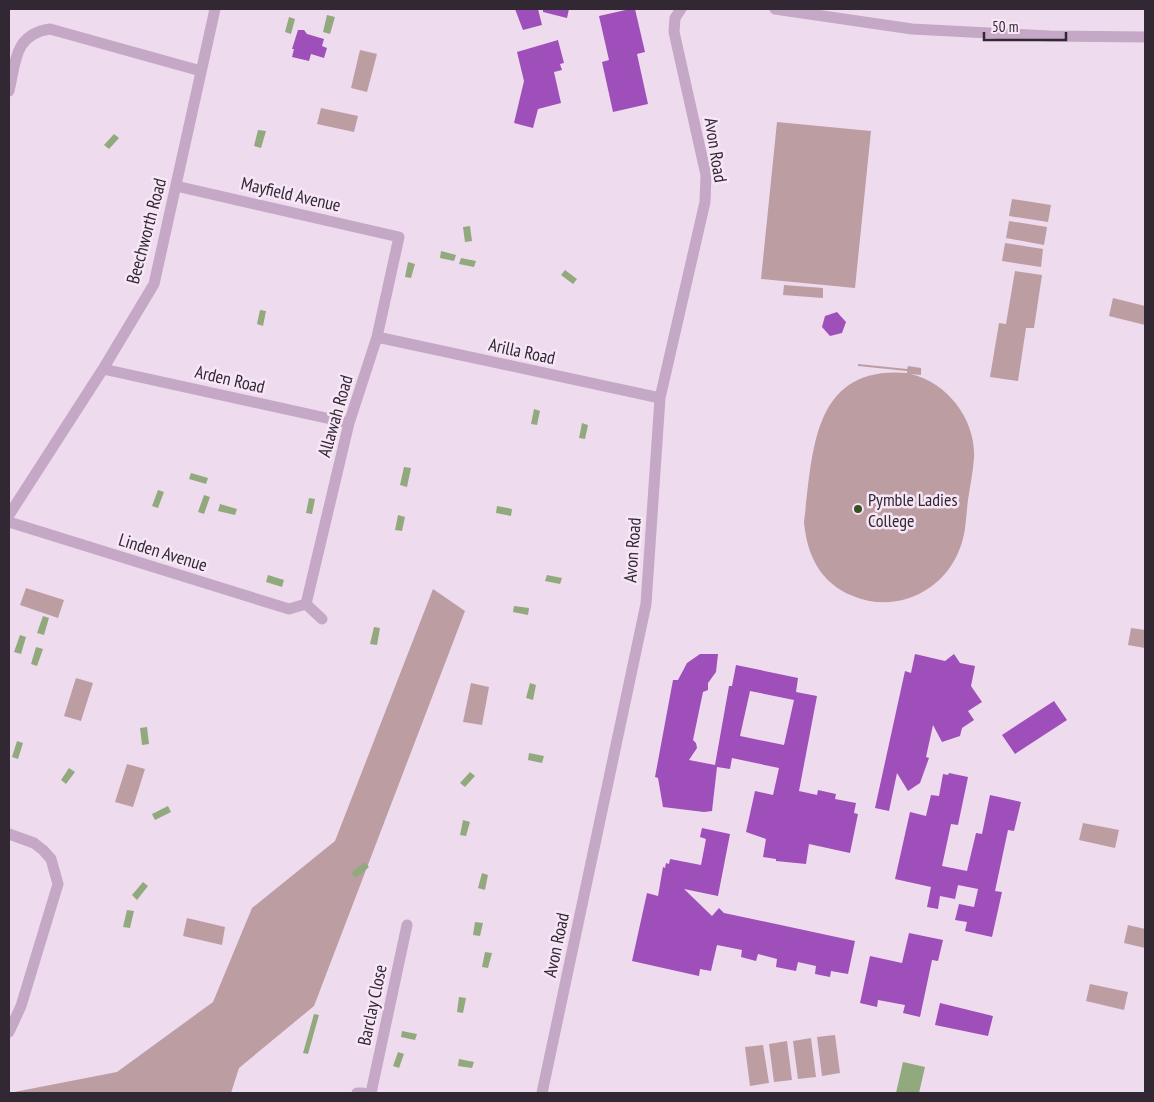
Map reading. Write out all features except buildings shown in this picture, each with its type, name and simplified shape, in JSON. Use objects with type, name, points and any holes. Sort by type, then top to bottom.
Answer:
[{"type":"street","name":"Beechworth Road","points":[[11,509],[103,369],[154,284],[215,9]]},
{"type":"street","name":"Avon Road","points":[[542,1093],[646,604],[660,398],[705,202],[706,175],[674,32],[675,18],[681,9]]},
{"type":"street","points":[[775,9],[912,29],[1049,36],[1145,36]]},
{"type":"street","points":[[9,92],[19,48],[24,40],[32,34],[50,29],[201,71]]},
{"type":"street","name":"Mayfield Avenue","points":[[176,186],[399,237]]},
{"type":"street","name":"Allawah Road","points":[[306,604],[349,423],[377,337],[399,237]]},
{"type":"street","name":"Arilla Road","points":[[377,337],[660,398]]},
{"type":"street","name":"Arden Road","points":[[103,369],[349,423]]},
{"type":"street","name":"Linden Avenue","points":[[9,522],[289,609],[306,604]]},
{"type":"street","points":[[306,604],[322,619]]},
{"type":"street","points":[[9,834],[34,843],[43,850],[51,860],[58,884],[21,1006],[9,1032]]},
{"type":"street","name":"Barclay Close","points":[[371,1093],[407,925]]},
{"type":"street","points":[[357,1093],[363,1093]]},
{"type":"shaded area","points":[[327,15],[335,17],[330,34],[323,32]]},
{"type":"shaded area","points":[[289,17],[295,19],[291,34],[285,32]]},
{"type":"shaded area","points":[[360,50],[377,54],[367,92],[351,88]]},
{"type":"shaded area","points":[[321,108],[358,116],[354,132],[317,124]]},
{"type":"shaded area","points":[[777,122],[871,131],[855,288],[761,279]]},
{"type":"shaded area","points":[[258,130],[266,131],[261,148],[254,146]]},
{"type":"shaded area","points":[[114,134],[119,138],[109,149],[104,145]]},
{"type":"shaded area","points":[[1012,199],[1051,205],[1048,222],[1009,216]]},
{"type":"shaded area","points":[[1009,221],[1047,227],[1044,245],[1006,238]]},
{"type":"shaded area","points":[[470,226],[472,241],[465,242],[463,227]]},
{"type":"shaded area","points":[[1005,243],[1043,249],[1041,267],[1002,261]]},
{"type":"shaded area","points":[[441,251],[456,255],[454,261],[440,258]]},
{"type":"shaded area","points":[[461,258],[476,261],[474,267],[459,264]]},
{"type":"shaded area","points":[[408,262],[415,264],[411,278],[405,277]]},
{"type":"shaded area","points":[[565,270],[577,279],[573,284],[561,275]]},
{"type":"shaded area","points":[[1015,271],[1042,275],[1034,328],[1026,328],[1018,381],[990,377],[999,323],[1006,324]]},
{"type":"shaded area","points":[[784,285],[823,288],[823,298],[783,295]]},
{"type":"shaded area","points":[[1113,298],[1145,306],[1145,325],[1109,316]]},
{"type":"shaded area","points":[[260,310],[266,311],[263,326],[257,324]]},
{"type":"shaded area","points":[[858,364],[907,369],[908,366],[921,368],[921,375],[911,374],[937,386],[957,405],[965,417],[973,444],[973,468],[965,531],[960,548],[953,563],[942,577],[916,595],[901,600],[869,601],[842,590],[824,576],[808,546],[804,522],[810,468],[815,442],[823,419],[835,398],[852,383],[875,374],[907,373],[907,371],[858,366]]},
{"type":"shaded area","points":[[534,409],[540,411],[537,425],[531,424]]},
{"type":"shaded area","points":[[582,423],[588,425],[585,439],[579,438]]},
{"type":"shaded area","points":[[404,467],[411,468],[407,487],[400,485]]},
{"type":"shaded area","points":[[191,473],[208,478],[206,484],[189,479]]},
{"type":"shaded area","points":[[158,490],[164,492],[158,508],[152,506]]},
{"type":"shaded area","points":[[204,495],[210,497],[204,514],[198,512]]},
{"type":"shaded area","points":[[309,498],[315,499],[312,514],[306,513]]},
{"type":"shaded area","points":[[220,504],[237,509],[235,515],[218,511]]},
{"type":"shaded area","points":[[497,506],[512,509],[511,516],[496,513]]},
{"type":"shaded area","points":[[398,515],[405,517],[402,531],[395,530]]},
{"type":"shaded area","points":[[268,575],[284,580],[282,587],[266,582]]},
{"type":"shaded area","points":[[547,575],[562,578],[560,584],[545,581]]},
{"type":"shaded area","points":[[26,588],[64,600],[58,618],[20,605]]},
{"type":"shaded area","points":[[433,589],[465,611],[314,1006],[239,1068],[231,1093],[9,1093],[117,1072],[213,1002],[252,908],[335,841]]},
{"type":"shaded area","points":[[514,606],[529,608],[528,615],[513,612]]},
{"type":"shaded area","points":[[43,616],[49,618],[44,635],[37,633]]},
{"type":"shaded area","points":[[374,627],[380,628],[377,645],[370,644]]},
{"type":"shaded area","points":[[1131,628],[1145,630],[1145,648],[1128,645]]},
{"type":"shaded area","points":[[20,635],[26,637],[21,654],[14,652]]},
{"type":"shaded area","points":[[36,647],[43,649],[37,666],[31,664]]},
{"type":"shaded area","points":[[76,678],[93,683],[81,721],[64,716]]},
{"type":"shaded area","points":[[471,683],[489,687],[482,725],[463,722]]},
{"type":"shaded area","points":[[530,683],[536,685],[533,700],[526,698]]},
{"type":"shaded area","points":[[147,727],[149,744],[142,745],[140,728]]},
{"type":"shaded area","points":[[17,741],[23,743],[18,759],[12,757]]},
{"type":"shaded area","points":[[529,753],[544,756],[542,763],[528,760]]},
{"type":"shaded area","points":[[127,764],[145,769],[133,807],[115,802]]},
{"type":"shaded area","points":[[69,768],[75,772],[66,784],[61,780]]},
{"type":"shaded area","points":[[470,772],[475,776],[465,787],[460,783]]},
{"type":"shaded area","points":[[168,806],[171,812],[155,820],[152,814]]},
{"type":"shaded area","points":[[463,820],[470,822],[466,836],[460,835]]},
{"type":"shaded area","points":[[1083,823],[1119,830],[1115,848],[1079,840]]},
{"type":"shaded area","points":[[365,862],[369,867],[356,878],[351,873]]},
{"type":"shaded area","points":[[482,873],[488,875],[485,890],[478,888]]},
{"type":"shaded area","points":[[143,882],[148,886],[137,900],[132,895]]},
{"type":"shaded area","points":[[127,910],[134,911],[130,928],[123,927]]},
{"type":"shaded area","points":[[187,918],[225,927],[222,945],[183,936]]},
{"type":"shaded area","points":[[475,922],[483,923],[480,936],[473,935]]},
{"type":"shaded area","points":[[1128,925],[1145,929],[1145,948],[1124,943]]},
{"type":"shaded area","points":[[485,952],[492,953],[488,968],[482,967]]},
{"type":"shaded area","points":[[1090,984],[1128,992],[1124,1010],[1086,1001]]},
{"type":"shaded area","points":[[459,997],[466,998],[463,1013],[457,1012]]},
{"type":"shaded area","points":[[314,1014],[319,1015],[308,1054],[303,1053]]},
{"type":"shaded area","points":[[402,1031],[417,1034],[415,1040],[401,1037]]},
{"type":"shaded area","points":[[835,1035],[840,1073],[822,1076],[817,1037]]},
{"type":"shaded area","points":[[811,1038],[816,1077],[798,1079],[793,1041]]},
{"type":"shaded area","points":[[787,1041],[792,1080],[774,1082],[769,1044]]},
{"type":"shaded area","points":[[763,1045],[769,1083],[750,1086],[745,1047]]},
{"type":"shaded area","points":[[398,1052],[404,1054],[399,1068],[393,1066]]},
{"type":"shaded area","points":[[459,1059],[474,1062],[472,1068],[458,1066]]},
{"type":"shaded area","points":[[903,1062],[925,1067],[919,1093],[896,1093]]},
{"type":"place","name":"Pymble Ladies College","points":[[858,509]]}]
